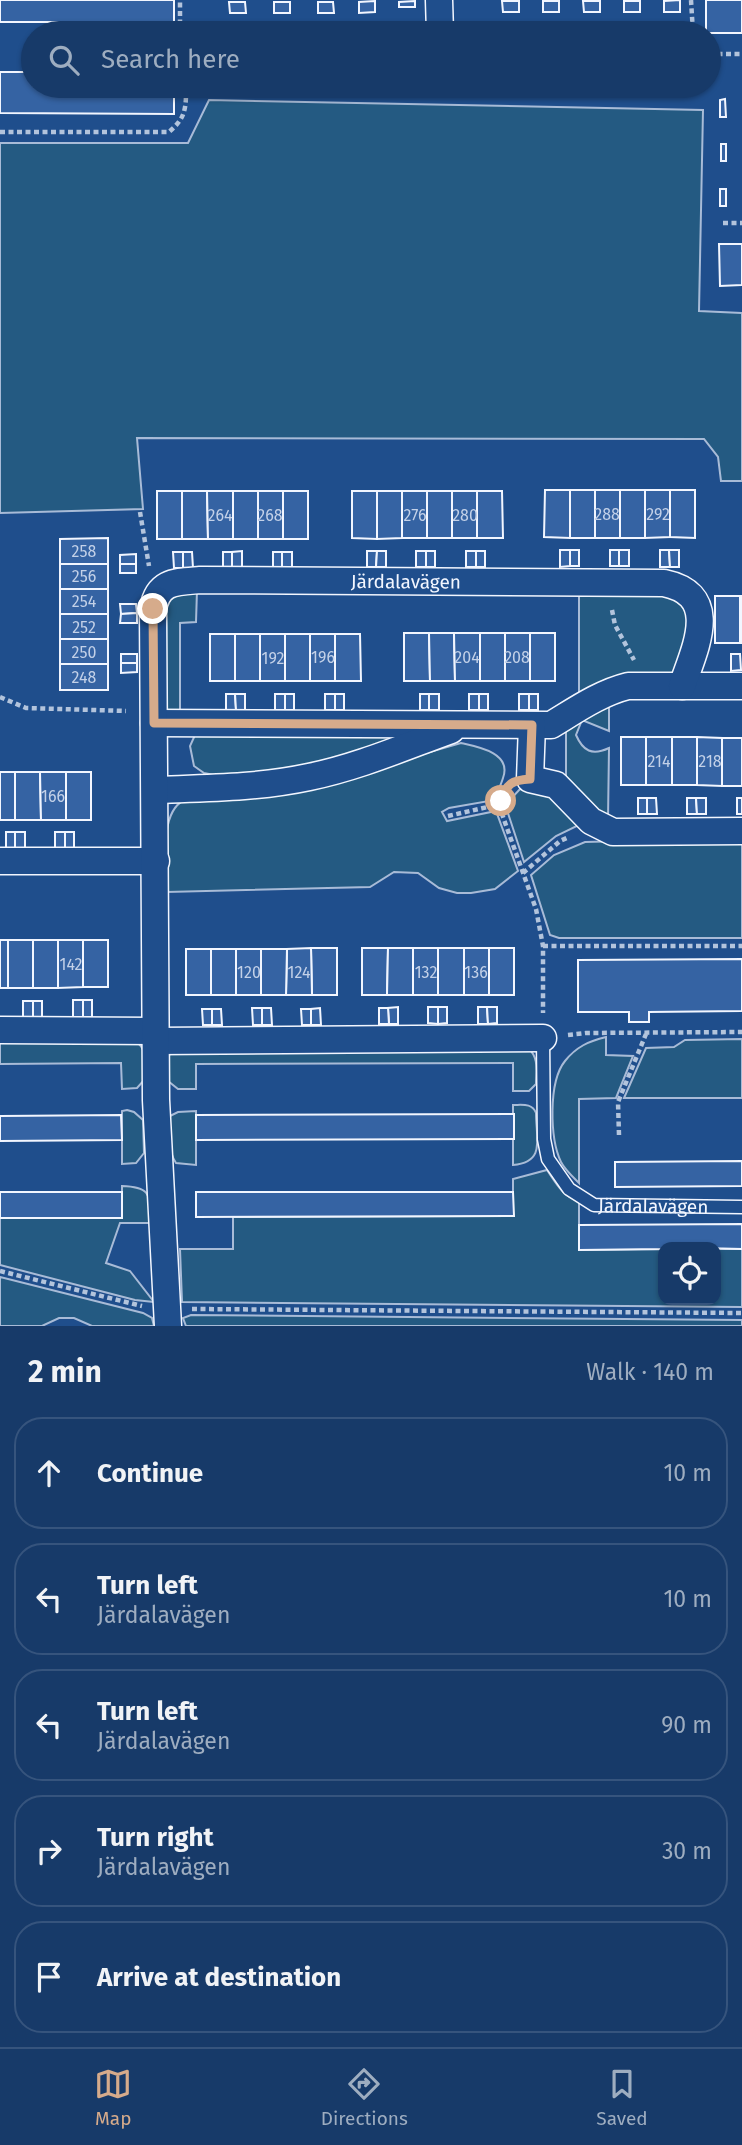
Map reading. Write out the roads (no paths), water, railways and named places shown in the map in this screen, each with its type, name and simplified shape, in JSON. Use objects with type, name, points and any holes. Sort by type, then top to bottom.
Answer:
[{"type":"street","points":[[439,0],[440,21]]},
{"type":"street","name":"Järdalavägen","points":[[154,717],[153,609],[158,594],[162,588],[173,582],[200,580],[613,582],[679,586],[690,593],[697,604],[700,621],[698,641],[682,686]]},
{"type":"street","points":[[168,1317],[156,1100],[154,717],[551,725],[615,689],[628,686],[742,686]]},
{"type":"street","points":[[155,790],[247,786],[310,777],[377,758],[465,724]]},
{"type":"street","points":[[532,725],[530,779],[556,785],[597,826],[613,832],[742,831]]},
{"type":"street","points":[[0,861],[156,861]]},
{"type":"street","points":[[0,1030],[155,1036],[543,1038]]},
{"type":"lane","name":"Järdalavägen","points":[[543,1038],[544,1139],[548,1159],[569,1189],[594,1205],[742,1207]]}]
